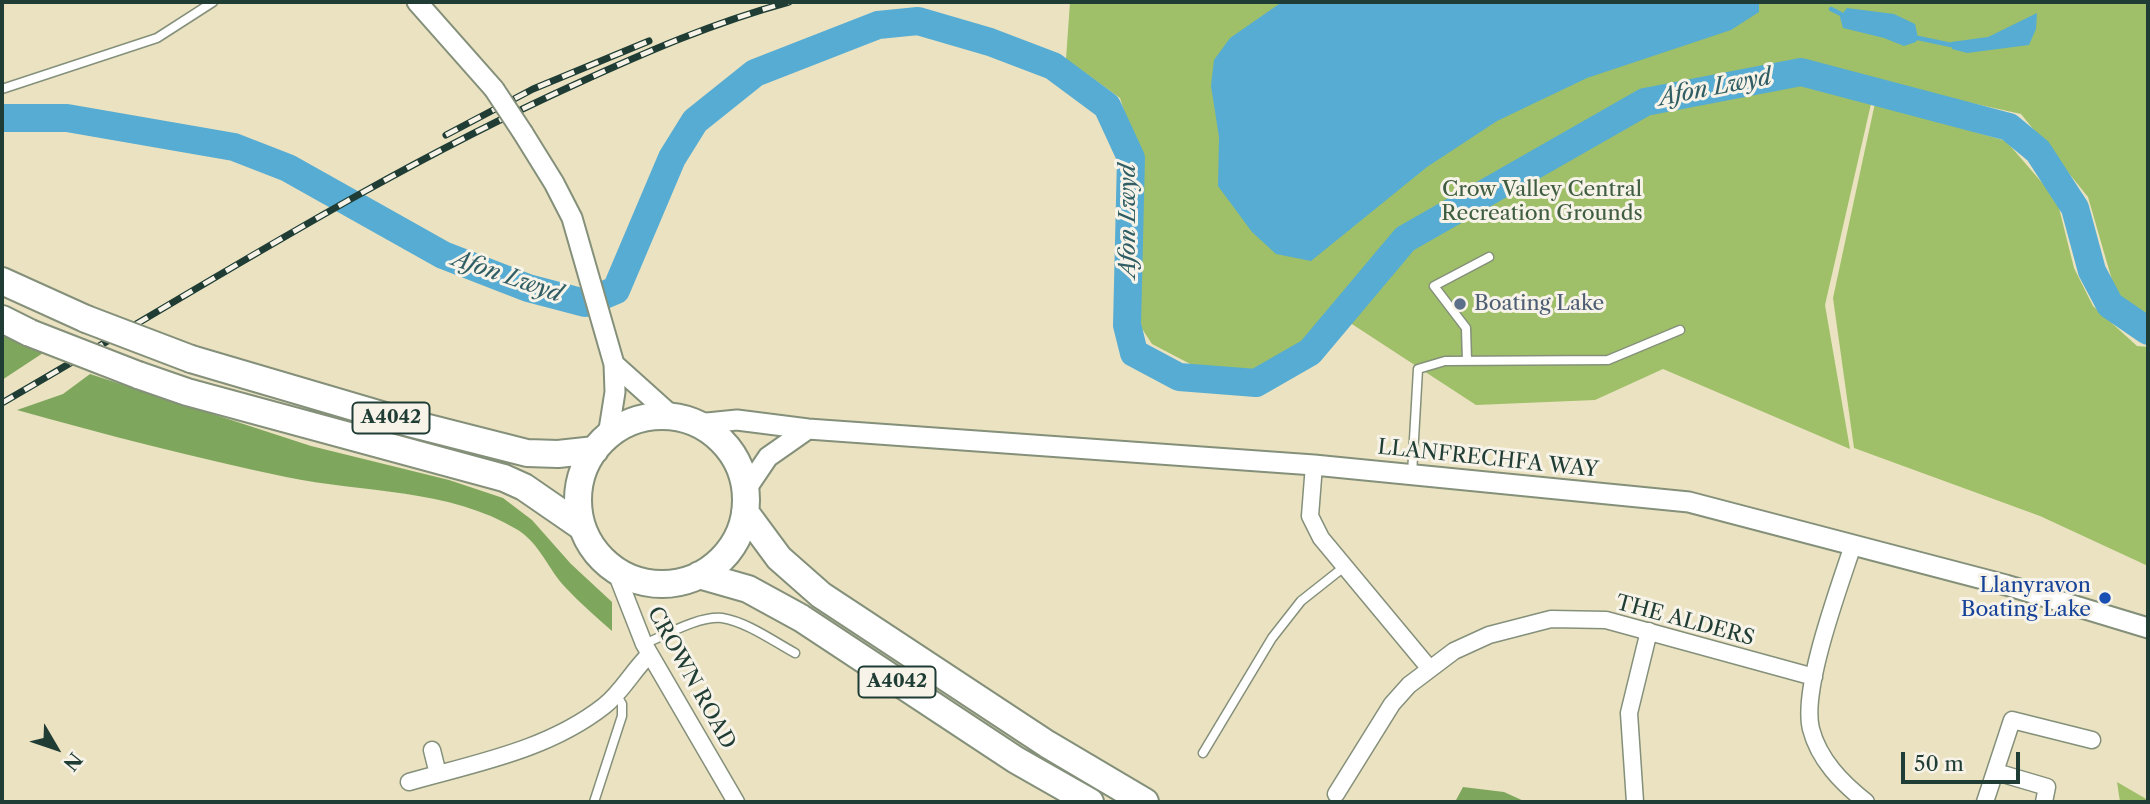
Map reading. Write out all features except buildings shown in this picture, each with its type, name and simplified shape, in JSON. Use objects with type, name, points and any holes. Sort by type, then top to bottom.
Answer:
[{"type":"highway","name":"A4042","points":[[2,281],[86,319],[191,359],[393,418],[527,453],[558,454],[601,443]]},
{"type":"highway","name":"A4042","points":[[2,319],[30,333],[138,375],[201,396],[504,478],[524,487],[582,527]]},
{"type":"highway","points":[[638,420],[685,421],[712,433],[729,451],[742,474],[745,501],[730,550],[699,575],[678,583],[656,584],[635,580],[615,570],[601,558],[582,527],[578,507],[579,487],[585,467],[601,443],[638,420]]},
{"type":"highway","name":"A4042","points":[[745,501],[779,558],[821,595],[1024,729],[1145,802]]},
{"type":"highway","name":"A4042","points":[[699,575],[748,589],[802,618],[1016,760],[1090,802]]},
{"type":"street","points":[[418,2],[494,89],[554,183],[572,218],[614,364],[615,391],[601,443]]},
{"type":"street","points":[[614,364],[685,421]]},
{"type":"street","name":"LLANFRECHFA WAY","points":[[685,421],[737,420],[808,429],[1314,466],[1689,502],[2006,585],[2148,628]]},
{"type":"street","points":[[745,501],[768,457],[808,429]]},
{"type":"street","points":[[1314,466],[1310,516],[1321,538],[1430,669]]},
{"type":"street","points":[[1853,545],[1814,677],[1809,706],[1816,744],[1831,768],[1866,802]]},
{"type":"street","name":"CROWN ROAD","points":[[615,570],[647,649],[736,802]]},
{"type":"street","name":"THE ALDERS","points":[[1336,794],[1392,704],[1430,669],[1454,651],[1489,635],[1551,619],[1605,620],[1814,677]]},
{"type":"street","points":[[1635,802],[1629,713],[1649,631]]},
{"type":"street","points":[[409,782],[533,747],[568,730],[605,705],[616,694],[647,649]]},
{"type":"street","points":[[1985,802],[2012,720],[2092,740]]},
{"type":"street","points":[[432,750],[438,774]]},
{"type":"street","points":[[1996,772],[2047,787],[2044,802]]},
{"type":"lane","points":[[2,89],[157,38],[213,2]]},
{"type":"lane","points":[[1467,361],[1466,328],[1434,286],[1489,257]]},
{"type":"lane","points":[[1412,474],[1418,369],[1445,361],[1608,360],[1680,330]]},
{"type":"lane","points":[[1203,752],[1272,638],[1301,601],[1344,567]]},
{"type":"lane","points":[[647,649],[704,621],[721,618],[748,627],[796,653]]},
{"type":"lane","points":[[594,802],[622,716],[622,704],[616,694]]},
{"type":"green space","name":"Crow Valley Central Recreation Grounds","points":[[1070,2],[2148,2],[2148,317],[2116,294],[2088,197],[2021,114],[1876,82],[1825,305],[1850,449],[1663,369],[1595,400],[1476,405],[1335,313],[1302,351],[1256,376],[1196,367],[1152,344],[1135,318],[1143,171],[1120,98],[1066,59]]},
{"type":"green space","points":[[1875,103],[2006,141],[2057,200],[2074,268],[2093,306],[2137,346],[2148,347],[2148,566],[2040,516],[1854,448],[1833,298]]},
{"type":"green space","points":[[2,335],[43,353],[2,380]]},
{"type":"green space","points":[[90,374],[311,446],[449,480],[503,498],[532,520],[571,564],[612,602],[612,631],[565,587],[526,536],[491,516],[435,499],[252,470],[17,410],[63,394]]},
{"type":"green space","points":[[2117,782],[2148,800],[2148,802],[2120,802]]},
{"type":"green space","points":[[1463,787],[1504,792],[1526,802],[1455,802]]},
{"type":"water","points":[[1282,2],[1759,2],[1759,12],[1731,30],[1587,78],[1497,121],[1427,167],[1311,261],[1276,254],[1252,232],[1218,186],[1219,137],[1211,86],[1214,60],[1230,38]]},
{"type":"water","points":[[1847,8],[1894,14],[1915,24],[1918,38],[1916,42],[1904,46],[1843,28],[1840,17]]},
{"type":"water","points":[[2037,13],[2036,29],[2029,45],[1967,53],[1952,49],[1951,42],[1988,37]]},
{"type":"waterway","points":[[1831,9],[1841,14]]},
{"type":"waterway","name":"Afon Lwyd","points":[[2,118],[67,118],[234,147],[288,168],[443,255],[528,288],[585,303],[616,290],[672,158],[695,121],[755,73],[878,25],[918,21],[990,42],[1053,66],[1107,106],[1131,158],[1127,325],[1134,353],[1179,377],[1256,383],[1310,352],[1405,239],[1645,102],[1801,72],[2009,127],[2038,151],[2075,208],[2092,271],[2110,305],[2148,331]]},
{"type":"waterway","points":[[1918,38],[1951,45]]},
{"type":"railway","points":[[2,403],[285,236],[429,156],[602,72],[681,38],[789,2]]},
{"type":"railway","points":[[446,135],[533,89],[649,41]]},
{"type":"place","name":"Boating Lake","points":[[1460,304]]},
{"type":"place","name":"Llanyravon Boating Lake","points":[[2105,598]]}]
